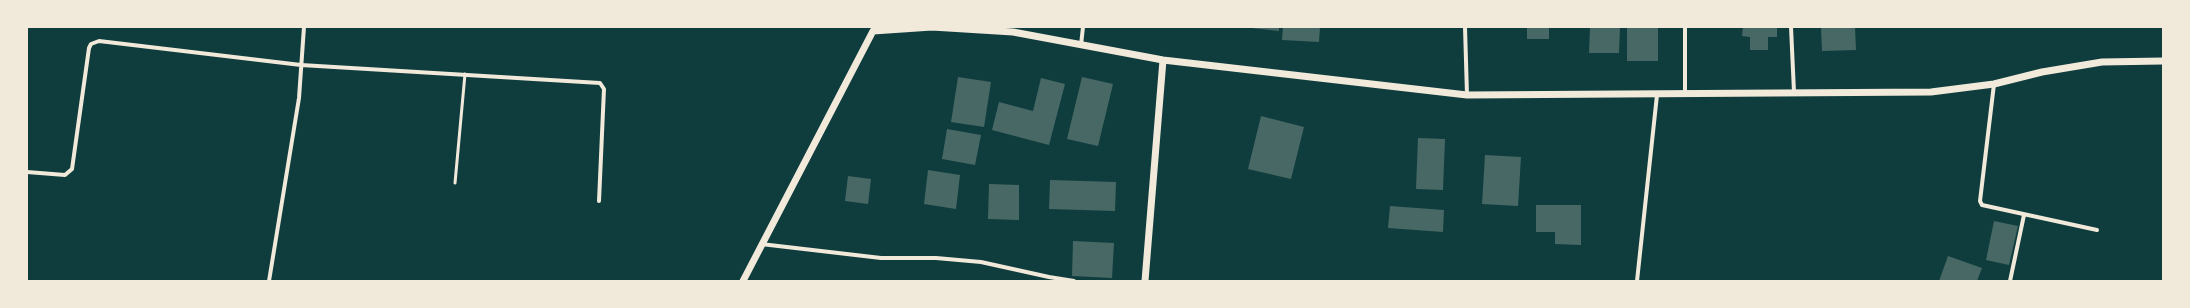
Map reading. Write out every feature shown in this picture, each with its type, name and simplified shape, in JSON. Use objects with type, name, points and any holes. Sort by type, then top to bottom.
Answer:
[{"type":"street","points":[[269,281],[299,98],[304,27]]},
{"type":"street","points":[[743,281],[872,29],[932,27],[1013,32],[1163,60],[1467,95],[1657,95],[1685,93],[1931,92],[1994,84],[2042,72],[2102,62],[2163,61]]},
{"type":"street","points":[[1081,45],[1083,27]]},
{"type":"street","points":[[1465,27],[1467,95]]},
{"type":"street","points":[[1685,27],[1685,93]]},
{"type":"street","points":[[1790,27],[1794,92]]},
{"type":"street","points":[[27,172],[65,175],[72,169],[89,48],[95,42],[301,65],[597,82],[603,85],[604,89],[600,201]]},
{"type":"street","points":[[1145,281],[1163,60]]},
{"type":"street","points":[[1994,84],[1980,201],[1982,205],[2097,230]]},
{"type":"street","points":[[1637,281],[1657,95]]},
{"type":"street","points":[[2010,281],[2024,215]]},
{"type":"street","points":[[761,244],[881,258],[936,258],[981,262],[1049,278],[1074,281]]},
{"type":"lane","points":[[455,183],[465,74]]},
{"type":"building","points":[[1242,27],[1279,27],[1279,31]]},
{"type":"building","points":[[1283,27],[1320,27],[1319,42],[1282,40]]},
{"type":"building","points":[[1527,27],[1549,27],[1549,39],[1527,39]]},
{"type":"building","points":[[1590,27],[1620,27],[1619,53],[1589,53]]},
{"type":"building","points":[[1627,27],[1658,27],[1658,61],[1627,61]]},
{"type":"building","points":[[1743,27],[1777,27],[1777,37],[1768,37],[1768,50],[1750,50],[1750,37],[1742,36]]},
{"type":"building","points":[[1821,27],[1855,27],[1856,50],[1822,51]]},
{"type":"building","points":[[958,77],[991,82],[984,127],[951,122]]},
{"type":"building","points":[[1082,77],[1113,84],[1098,146],[1067,139]]},
{"type":"building","points":[[1041,78],[1065,84],[1049,145],[992,130],[999,102],[1033,111]]},
{"type":"building","points":[[1261,116],[1304,127],[1291,179],[1248,169]]},
{"type":"building","points":[[947,129],[981,135],[975,165],[942,159]]},
{"type":"building","points":[[1418,138],[1445,139],[1443,190],[1416,189]]},
{"type":"building","points":[[1485,155],[1521,157],[1518,206],[1482,204]]},
{"type":"building","points":[[928,170],[960,175],[956,209],[924,204]]},
{"type":"building","points":[[848,176],[871,179],[868,204],[845,201]]},
{"type":"building","points":[[1050,180],[1116,182],[1115,211],[1049,209]]},
{"type":"building","points":[[989,184],[1019,185],[1019,220],[988,219]]},
{"type":"building","points":[[1536,205],[1581,205],[1581,245],[1555,244],[1555,232],[1536,232]]},
{"type":"building","points":[[1390,206],[1444,210],[1443,232],[1388,228]]},
{"type":"building","points":[[1994,221],[2018,226],[2009,265],[1986,260]]},
{"type":"building","points":[[1073,241],[1114,243],[1112,278],[1072,276]]},
{"type":"building","points":[[1948,256],[1982,268],[1977,281],[1939,281]]}]
